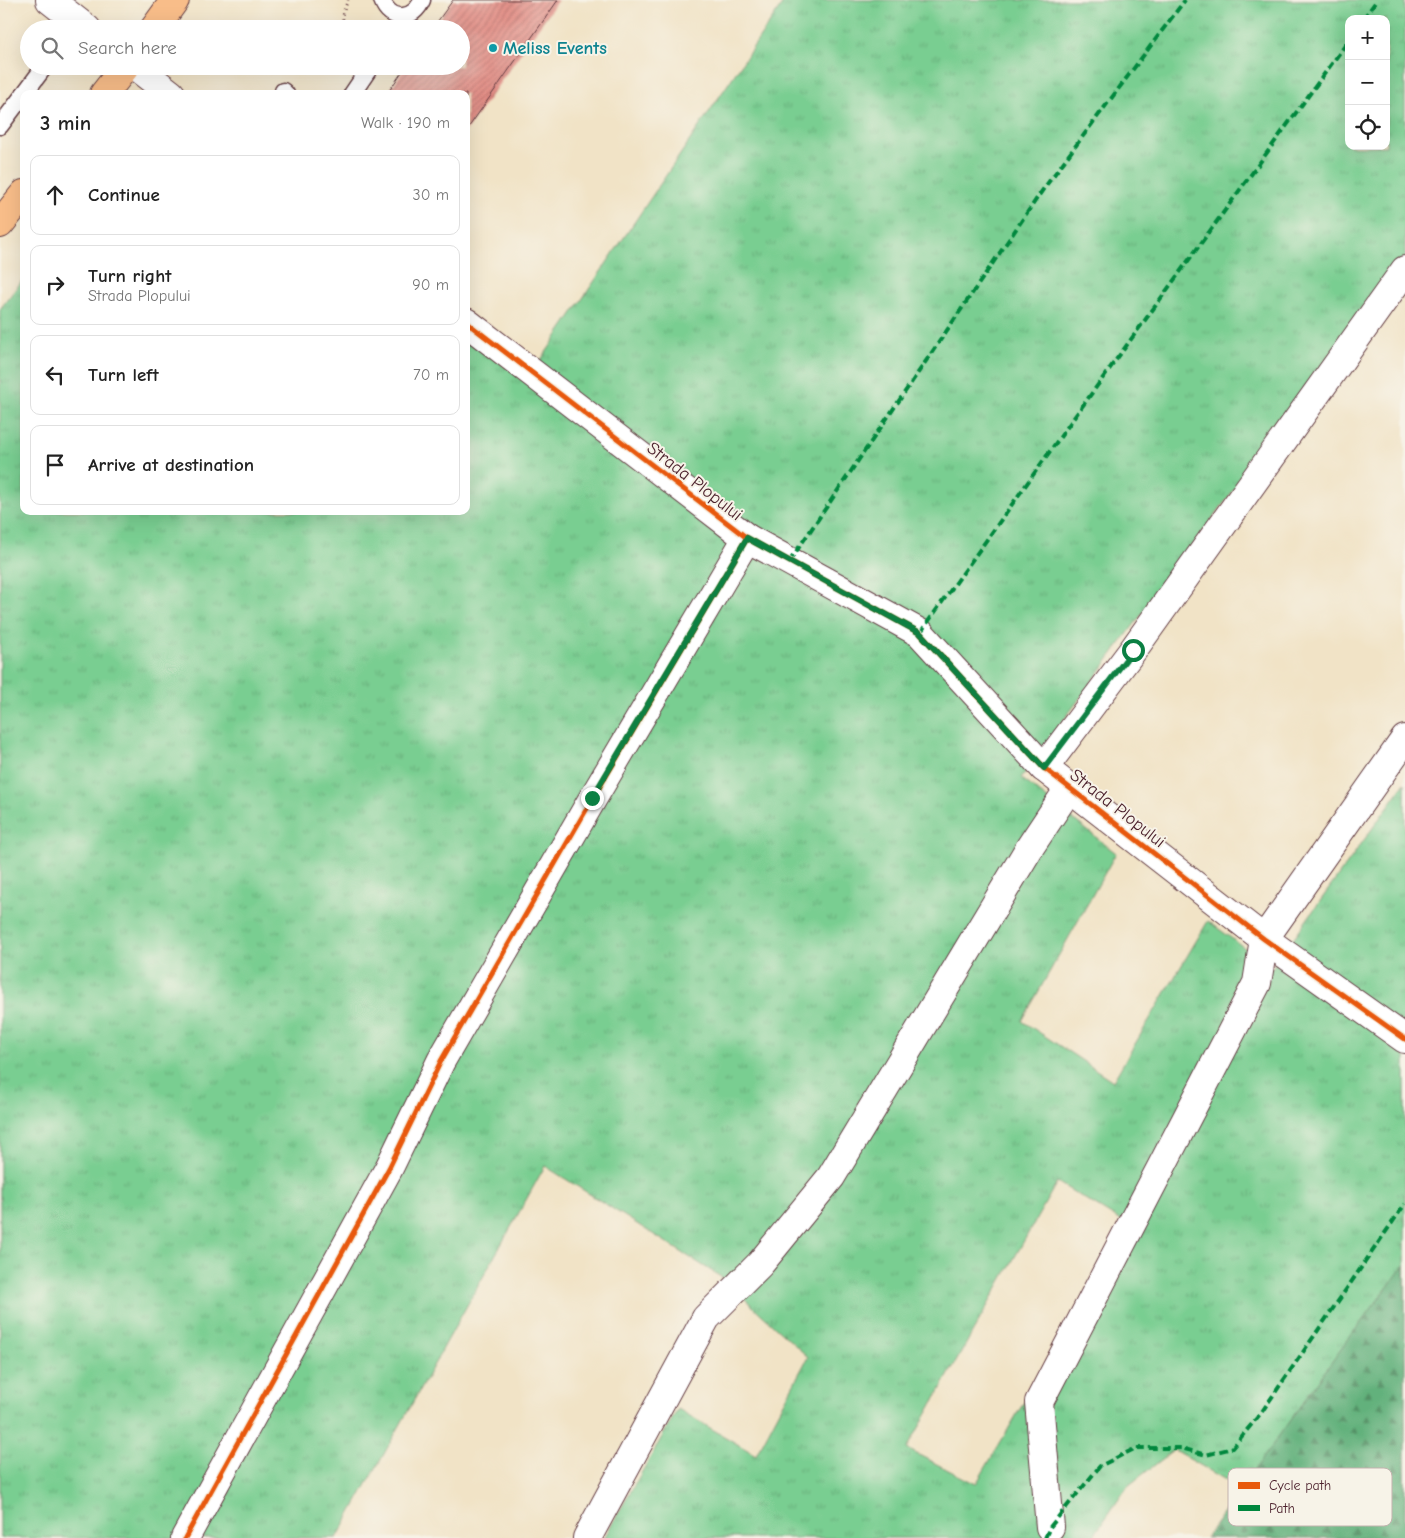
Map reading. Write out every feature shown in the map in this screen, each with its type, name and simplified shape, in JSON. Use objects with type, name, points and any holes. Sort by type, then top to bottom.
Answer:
[{"type":"highway","points":[[161,20],[175,0]]},
{"type":"highway","points":[[107,90],[119,75]]},
{"type":"highway","points":[[0,224],[20,199]]},
{"type":"street","points":[[50,0],[72,20]]},
{"type":"street","points":[[147,75],[166,90]]},
{"type":"street","points":[[1044,768],[1133,650],[1405,270]]},
{"type":"street","name":"Strada Plopului","points":[[470,325],[747,538],[920,633],[1044,768],[1264,939],[1405,1039]]},
{"type":"street","points":[[185,1538],[389,1168],[441,1061],[592,798],[747,538]]},
{"type":"street","points":[[1050,1526],[1039,1402],[1257,983],[1264,939],[1405,739]]},
{"type":"street","points":[[587,1538],[706,1318],[760,1264],[830,1177],[1030,848],[1070,787]]},
{"type":"lane","points":[[382,0],[394,20]]},
{"type":"lane","points":[[400,20],[414,12],[422,0]]},
{"type":"lane","points":[[27,90],[38,75]]},
{"type":"lane","points":[[355,90],[365,75]]},
{"type":"lane","points":[[0,126],[20,99]]},
{"type":"path","points":[[343,20],[342,15],[348,0]]},
{"type":"green space","points":[[785,0],[1405,0],[1405,258],[1021,778],[1116,853],[1022,1021],[1113,1081],[1208,921],[1272,968],[1405,783],[1405,1300],[1277,1468],[1228,1468],[1228,1481],[1174,1450],[1128,1486],[1092,1538],[604,1538],[678,1409],[756,1455],[808,1357],[721,1277],[545,1166],[337,1538],[0,1538],[0,309],[20,283],[20,515],[470,515],[470,340],[526,382]],"holes":[[[1057,1182],[1128,1225],[976,1484],[907,1449]]]},
{"type":"green space","points":[[1405,1264],[1405,1538],[1206,1538],[1228,1507],[1228,1526],[1392,1526],[1392,1468],[1256,1468],[1338,1353]]},
{"type":"building","name":"Meliss Events","points":[[453,0],[558,0],[470,125],[470,90],[390,90],[400,75],[470,75],[470,20],[439,20]]},
{"type":"marked path","points":[[789,562],[1044,188],[1185,0]]},
{"type":"marked path","points":[[1366,15],[1377,0]]},
{"type":"marked path","points":[[920,633],[1345,45]]},
{"type":"marked path","points":[[1045,1538],[1050,1527],[1100,1466],[1136,1448],[1181,1448],[1206,1455],[1232,1448],[1261,1413],[1405,1204]]},
{"type":"cycle path","points":[[470,325],[747,538],[920,633],[1044,768],[1264,939],[1405,1039]]},
{"type":"cycle path","points":[[185,1538],[389,1168],[441,1061],[593,798],[747,538]]},
{"type":"place","name":"Meliss Events","points":[[493,48]]},
{"type":"route","points":[[592,798],[747,538],[920,633],[1044,768],[1133,650]]}]
